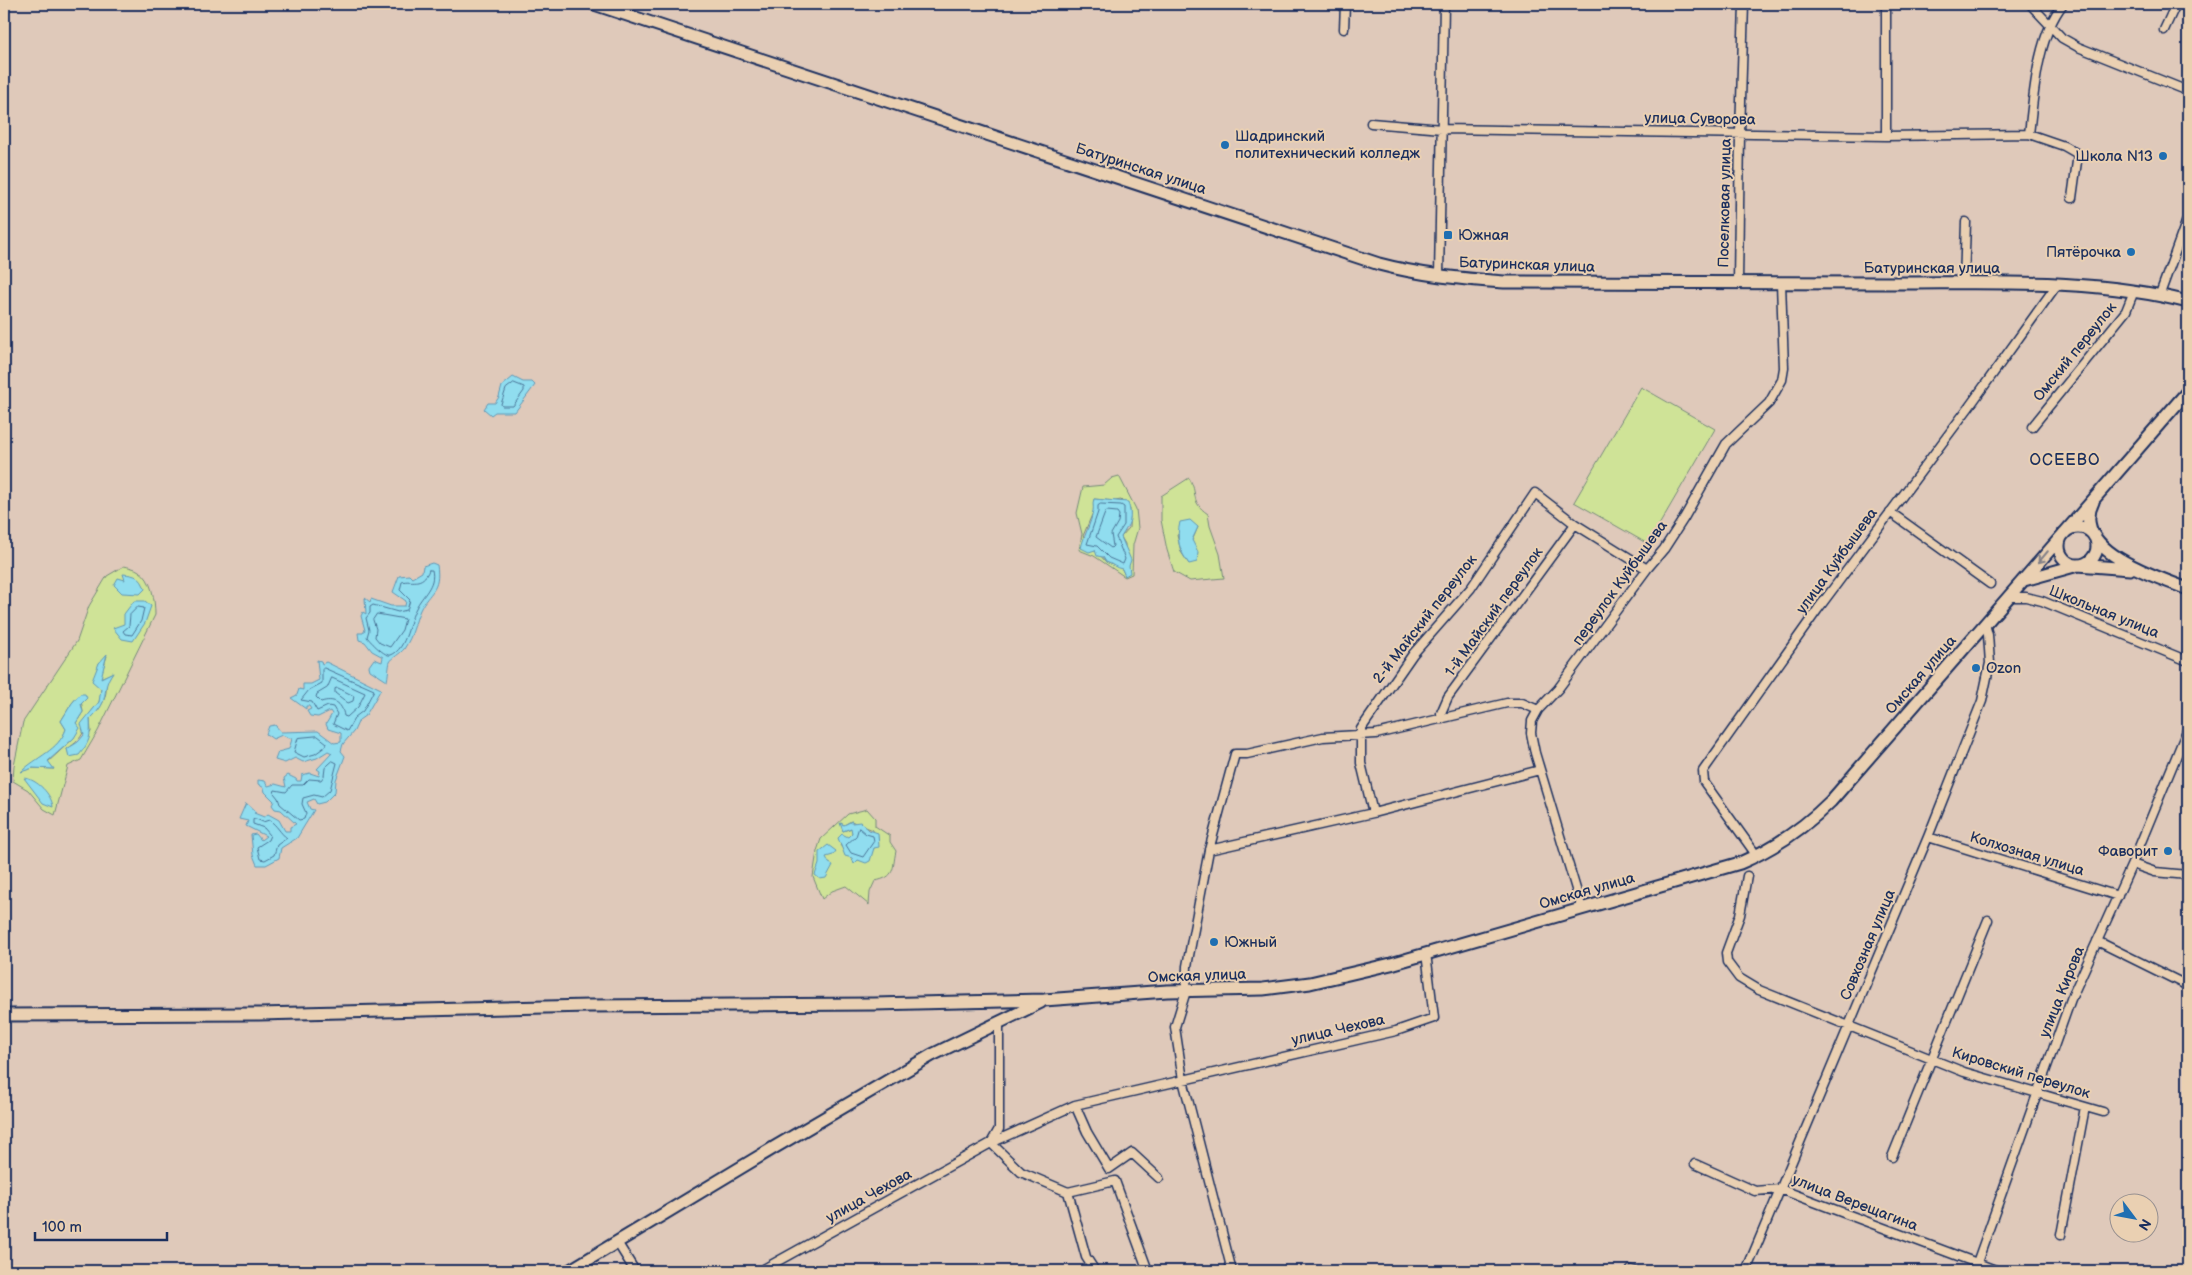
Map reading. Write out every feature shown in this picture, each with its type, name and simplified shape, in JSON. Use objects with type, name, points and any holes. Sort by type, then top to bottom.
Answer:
[{"type":"street","name":"Батуринская улица","points":[[594,4],[1379,264],[1439,276],[1504,282],[1964,283],[2106,287],[2160,294],[2188,302]]},
{"type":"street","points":[[1344,29],[1345,4]]},
{"type":"street","points":[[1439,276],[1444,4]]},
{"type":"street","name":"Поселковая улица","points":[[1738,283],[1744,4]]},
{"type":"street","points":[[1886,4],[1886,136]]},
{"type":"street","points":[[2030,4],[2062,38],[2188,91]]},
{"type":"street","points":[[2029,134],[2038,70],[2049,26],[2063,4]]},
{"type":"street","points":[[2164,30],[2176,4]]},
{"type":"street","name":"улица Суворова","points":[[1371,123],[1442,129],[1740,134],[1886,136],[2029,134],[2064,146],[2078,154],[2072,198]]},
{"type":"street","points":[[2160,294],[2188,217]]},
{"type":"street","points":[[1964,283],[1966,222]]},
{"type":"street","name":"переулок Куйбышева","points":[[1582,909],[1530,733],[1532,721],[1538,710],[1558,689],[1647,568],[1664,549],[1726,444],[1757,416],[1778,390],[1784,368],[1781,283]]},
{"type":"street","name":"улица Куйбышева","points":[[1757,856],[1704,782],[1703,771],[2056,286]]},
{"type":"street","name":"Омский переулок","points":[[2032,427],[2126,311],[2134,291]]},
{"type":"street","name":"Омская улица","points":[[4,1015],[268,1014],[579,1006],[874,1004],[1044,1000],[1186,991],[1263,989],[1310,983],[1391,964],[1740,863],[1786,840],[1817,815],[2188,391]]},
{"type":"street","name":"2-й Майский переулок","points":[[1373,812],[1361,763],[1361,729],[1381,698],[1435,627],[1471,588],[1535,493],[1575,524],[1647,568]]},
{"type":"street","name":"Омская улица","points":[[2093,536],[2088,516],[2095,498]]},
{"type":"street","points":[[1890,512],[1990,584]]},
{"type":"street","name":"1-й Майский переулок","points":[[1442,719],[1441,713],[1448,697],[1575,524]]},
{"type":"street","points":[[2142,572],[2113,555],[2087,530],[2079,528],[2062,534],[2059,546],[2062,556],[2069,563],[2118,567],[2142,572],[2188,589]]},
{"type":"street","points":[[2023,581],[2088,562],[2094,555],[2096,545],[2093,536]]},
{"type":"street","name":"Школьная улица","points":[[2008,597],[2026,597],[2042,601],[2188,661]]},
{"type":"street","name":"Совхозная улица","points":[[1746,1271],[1928,838],[1982,701],[1990,663],[1988,635],[1985,624]]},
{"type":"street","points":[[1232,1271],[1183,1080],[1175,1027],[1186,991],[1190,948],[1209,850],[1235,754],[1247,754],[1323,737],[1360,736],[1442,719],[1482,707],[1507,703],[1522,703],[1538,710]]},
{"type":"street","name":"улица Кирова","points":[[1977,1269],[2071,999],[2132,864],[2188,728]]},
{"type":"street","points":[[1209,850],[1373,812],[1540,770]]},
{"type":"street","name":"Колхозная улица","points":[[1928,838],[2118,896]]},
{"type":"street","points":[[2132,864],[2155,872],[2188,874]]},
{"type":"street","name":"Кировский переулок","points":[[1747,876],[1740,915],[1726,953],[1727,962],[1739,978],[1759,990],[1964,1072],[2103,1112]]},
{"type":"street","name":"Кировский переулок","points":[[1892,1157],[1988,920]]},
{"type":"street","points":[[2097,941],[2188,986]]},
{"type":"street","name":"улица Чехова","points":[[760,1271],[991,1143],[1075,1105],[1396,1031],[1434,1018],[1426,953]]},
{"type":"street","points":[[570,1271],[932,1055],[1044,1000]]},
{"type":"street","points":[[999,1022],[999,1129],[991,1143],[1021,1172],[1068,1192],[1115,1182],[1148,1271]]},
{"type":"street","points":[[1075,1105],[1087,1132],[1110,1169],[1132,1153],[1159,1178]]},
{"type":"street","points":[[2061,1235],[2085,1107]]},
{"type":"street","name":"улица Верещагина","points":[[1695,1164],[1755,1191],[1780,1189],[1977,1269],[1998,1271]]},
{"type":"street","points":[[1068,1192],[1086,1257],[1095,1271]]},
{"type":"street","points":[[617,1242],[635,1271]]},
{"type":"green space","points":[[1641,387],[1715,429],[1648,544],[1574,502]]},
{"type":"green space","points":[[1119,476],[1136,509],[1138,528],[1133,545],[1132,574],[1125,577],[1094,556],[1079,550],[1082,534],[1077,513],[1083,487],[1104,485],[1112,478]],"holes":[[[1094,499],[1121,500],[1130,509],[1129,528],[1121,537],[1125,544],[1125,576],[1122,569],[1106,562],[1083,536],[1094,510]]]},
{"type":"green space","points":[[1189,478],[1198,505],[1208,514],[1210,526],[1220,554],[1224,578],[1190,581],[1174,572],[1161,520],[1161,496]],"holes":[[[1198,527],[1192,541],[1189,564],[1181,552],[1177,535]]]},
{"type":"green space","points":[[124,566],[139,571],[150,584],[155,615],[98,731],[81,760],[68,766],[55,815],[44,809],[28,790],[13,781],[14,766],[23,722],[77,641],[89,606],[107,576]],"holes":[[[107,656],[100,677],[99,663]],[[112,673],[106,682],[106,693],[103,702],[90,719],[91,732],[70,757],[67,749],[78,741],[92,711],[99,702],[101,678]],[[80,694],[83,712],[76,723],[74,738],[48,762],[54,769],[33,768],[22,771],[48,753],[59,742],[66,729],[61,721]]]},
{"type":"green space","points":[[867,809],[875,818],[875,826],[890,836],[890,842],[896,851],[890,874],[875,881],[870,892],[869,905],[846,886],[832,891],[822,899],[813,877],[821,839],[848,814]],"holes":[[[851,821],[873,830],[874,848],[870,857],[858,860],[845,852],[840,845],[852,833],[852,828],[843,831],[841,823],[844,825]]]},
{"type":"water","points":[[513,377],[523,382],[532,382],[535,385],[515,412],[495,412],[491,415],[484,409],[488,403],[495,403],[502,386]]},
{"type":"water","points":[[1094,499],[1128,502],[1130,521],[1121,537],[1131,560],[1129,566],[1130,573],[1125,576],[1122,569],[1106,562],[1103,557],[1097,556],[1095,550],[1089,552],[1081,548],[1092,516]]},
{"type":"water","points":[[1190,520],[1198,527],[1192,540],[1198,552],[1197,562],[1189,564],[1181,549],[1178,534],[1180,522]]},
{"type":"water","points":[[432,563],[437,565],[436,586],[423,604],[412,634],[403,651],[390,662],[387,681],[370,670],[369,666],[374,659],[382,662],[383,657],[372,651],[365,642],[359,640],[358,633],[363,633],[365,630],[361,616],[363,612],[366,614],[365,598],[370,602],[371,599],[391,606],[405,606],[406,601],[393,592],[399,576],[409,575],[412,578],[422,572],[423,566]]},
{"type":"water","points":[[123,574],[137,577],[145,589],[140,594],[122,593],[114,585],[118,578],[125,580]]},
{"type":"water","points":[[134,601],[145,601],[151,606],[145,623],[133,641],[122,639],[113,628],[124,624],[124,614]]},
{"type":"water","points":[[107,654],[101,678],[113,672],[107,685],[104,700],[90,719],[90,734],[86,746],[79,755],[69,757],[67,749],[78,742],[84,735],[81,724],[99,702],[101,689],[92,681],[99,663]]},
{"type":"water","points":[[317,660],[321,661],[322,664],[326,662],[381,689],[366,715],[359,720],[354,731],[343,744],[341,751],[345,756],[336,780],[335,792],[325,802],[317,804],[314,799],[307,802],[310,809],[314,810],[297,838],[281,848],[279,858],[266,865],[257,865],[253,855],[251,835],[256,834],[261,840],[266,836],[246,826],[248,821],[239,819],[246,803],[256,812],[254,813],[264,817],[268,814],[279,820],[285,831],[290,831],[290,827],[296,824],[281,810],[275,809],[272,805],[274,801],[265,792],[264,788],[258,784],[258,780],[265,781],[268,786],[275,784],[286,787],[284,778],[288,775],[297,781],[301,781],[302,775],[310,773],[319,776],[320,771],[317,769],[332,753],[328,751],[317,758],[303,762],[295,758],[285,763],[275,760],[278,752],[289,749],[292,739],[282,735],[273,739],[266,734],[269,726],[275,725],[281,732],[318,731],[334,743],[341,742],[341,733],[328,729],[326,724],[332,714],[330,711],[318,717],[310,716],[307,711],[311,709],[309,706],[306,706],[306,709],[291,698],[297,695],[299,689],[303,690],[303,684],[311,684],[319,680]]},
{"type":"water","points":[[80,694],[85,694],[87,698],[81,704],[83,712],[76,723],[80,728],[74,738],[48,761],[54,769],[33,768],[21,772],[53,748],[63,736],[66,729],[61,721]]},
{"type":"water","points":[[24,778],[34,781],[43,788],[50,798],[53,807],[43,803]]},
{"type":"water","points":[[852,821],[852,823],[860,822],[869,830],[878,833],[879,847],[874,848],[870,861],[866,863],[858,860],[854,864],[852,858],[845,856],[838,838],[842,834],[848,837],[852,833],[851,828],[843,831],[840,823],[844,825]]},
{"type":"water","points":[[828,845],[836,851],[833,855],[826,857],[829,863],[833,865],[826,878],[820,879],[815,875],[819,864],[819,852]]},
{"type":"place","name":"Шадринский политехнический колледж","points":[[1225,145]]},
{"type":"place","name":"Школа N13","points":[[2163,156]]},
{"type":"place","name":"Южная","points":[[1448,235]]},
{"type":"place","name":"Пятёрочка","points":[[2131,252]]},
{"type":"place","name":"Ozon","points":[[1976,668]]},
{"type":"place","name":"Фаворит","points":[[2168,851]]},
{"type":"place","name":"Южный","points":[[1214,942]]},
{"type":"district","name":"ОСЕЕВО","points":[[2065,460]]}]
